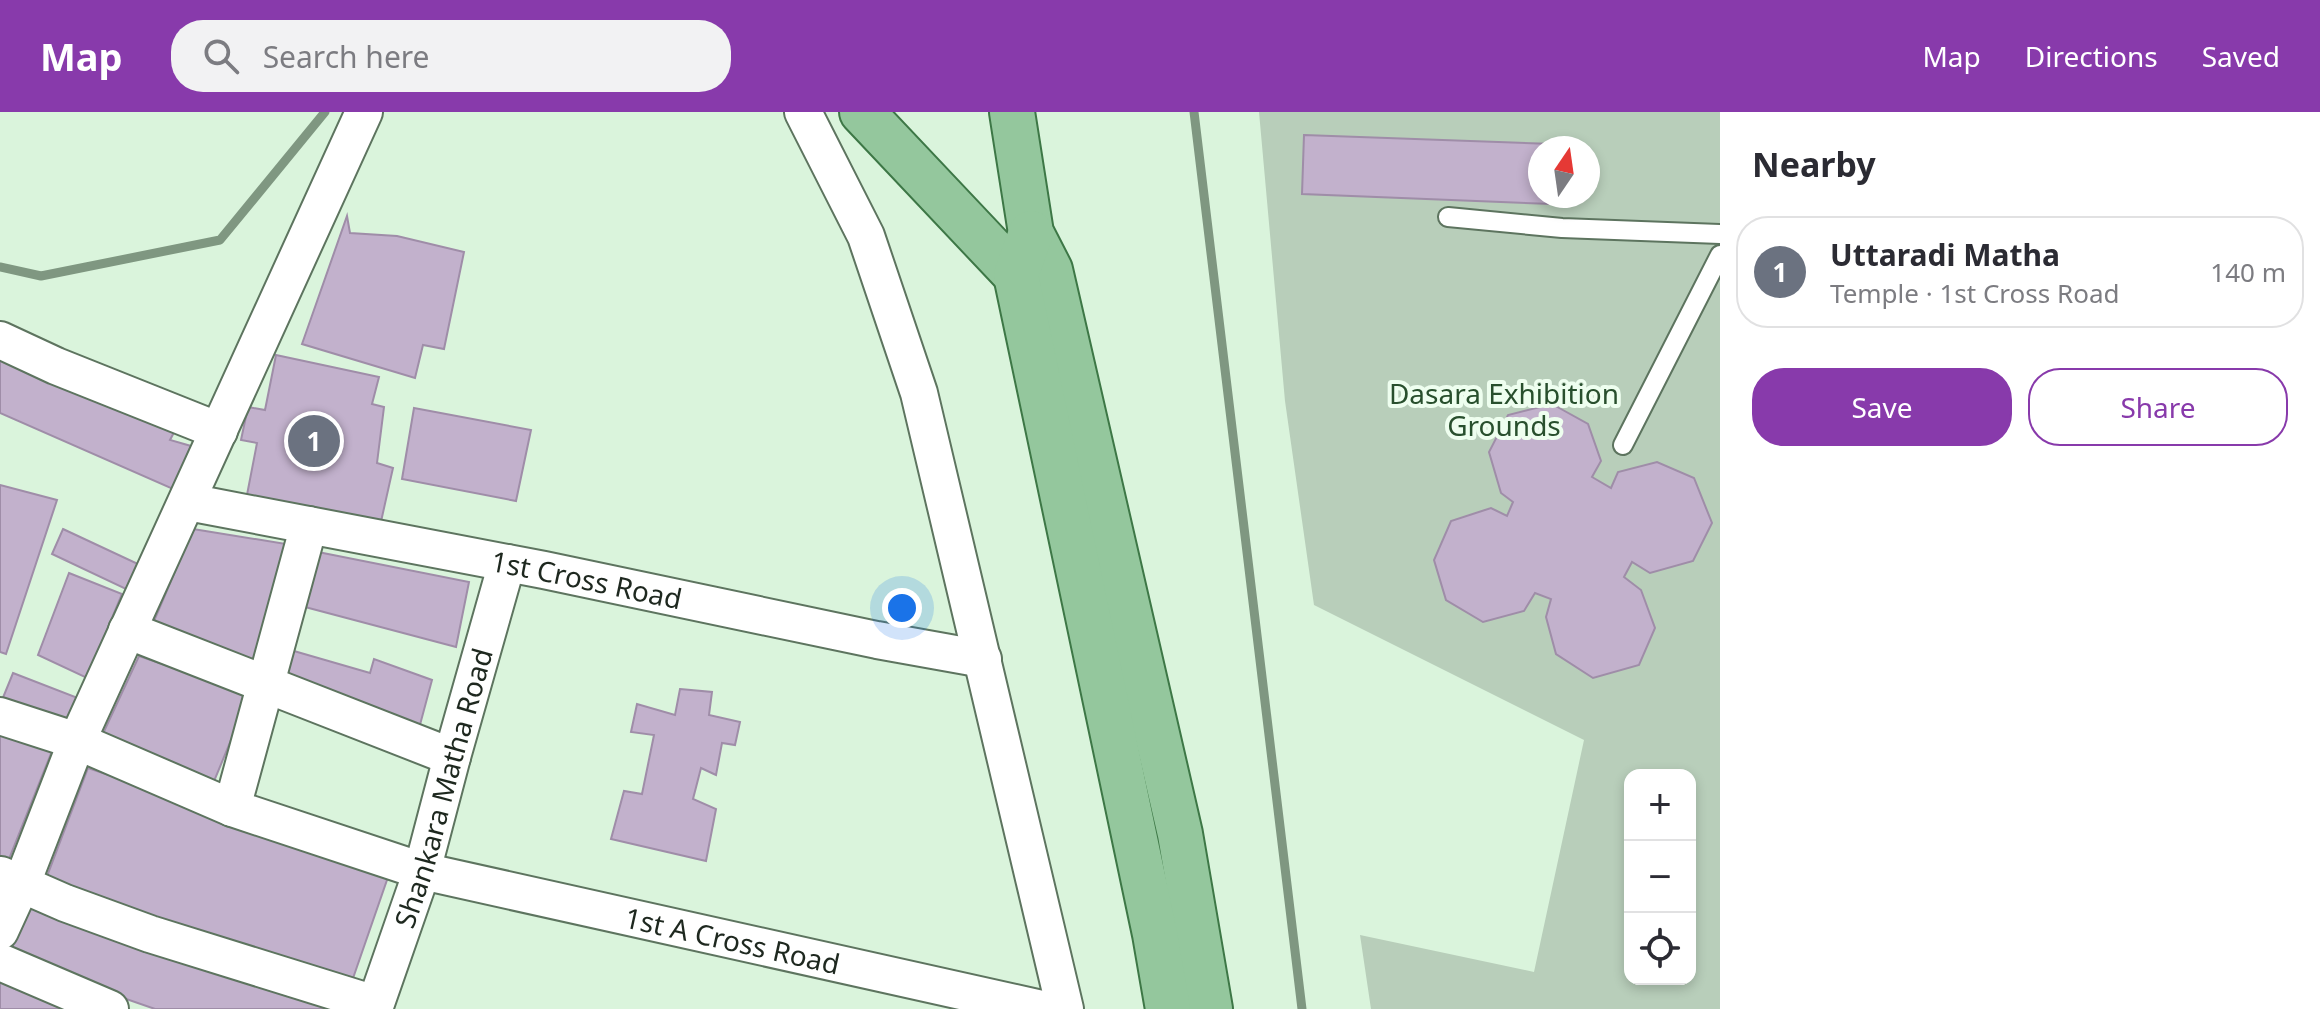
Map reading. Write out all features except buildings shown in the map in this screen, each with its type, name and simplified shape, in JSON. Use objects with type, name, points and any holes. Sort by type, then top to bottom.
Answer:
[{"type":"main road","points":[[862,112],[1032,259],[1180,834],[1210,1009]]},
{"type":"main road","points":[[1012,112],[1032,259],[1168,1009]]},
{"type":"street","points":[[0,931],[11,879],[188,502],[228,405],[364,112]]},
{"type":"street","points":[[803,112],[866,236],[919,393],[1065,1009]]},
{"type":"street","points":[[0,340],[56,366],[219,431]]},
{"type":"street","name":"1st Cross Road","points":[[188,502],[983,659]]},
{"type":"street","points":[[232,808],[309,525]]},
{"type":"street","name":"Shankara Matha Road","points":[[374,1007],[422,871],[507,563]]},
{"type":"street","points":[[127,630],[452,757]]},
{"type":"street","name":"1st A Cross Road","points":[[0,716],[77,741],[232,808],[422,871],[1042,1009]]},
{"type":"street","points":[[11,879],[65,903],[150,934],[374,1007]]},
{"type":"street","points":[[0,962],[110,1009]]},
{"type":"lane","points":[[1448,217],[1562,228],[1720,234]]},
{"type":"lane","points":[[1623,445],[1720,255]]},
{"type":"green space","name":"Dasara Exhibition Grounds","points":[[1259,112],[1720,112],[1720,1009],[1371,1009],[1360,935],[1534,972],[1584,740],[1314,605],[1285,401]]},
{"type":"waterway","points":[[0,267],[41,276],[220,240],[325,112]]},
{"type":"waterway","points":[[1194,112],[1302,1009]]},
{"type":"place","name":"Uttaradi Matha","points":[[314,441]]}]
